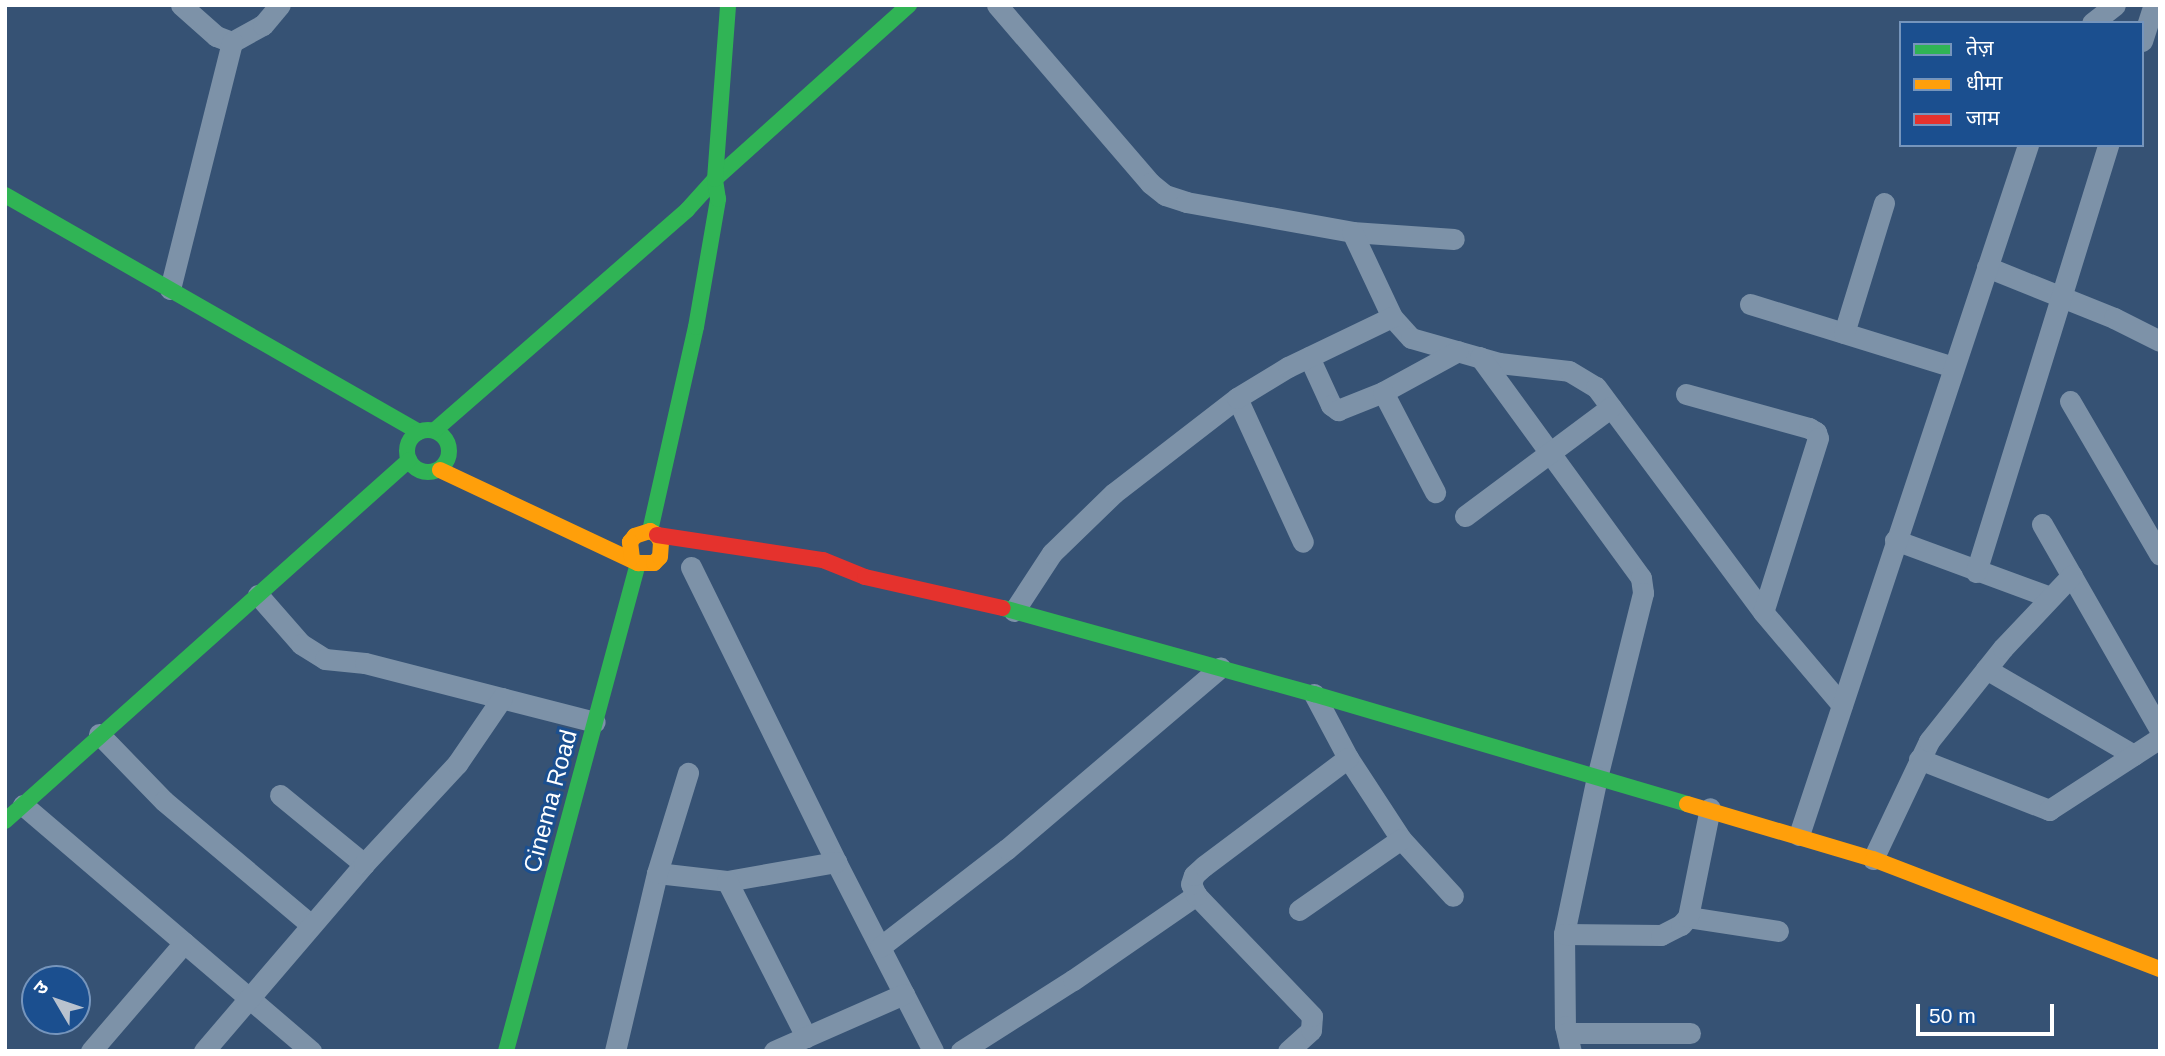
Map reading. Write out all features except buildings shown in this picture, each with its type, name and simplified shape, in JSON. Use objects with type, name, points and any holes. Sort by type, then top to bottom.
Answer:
[{"type":"main road","points":[[647,534],[695,327],[718,199],[715,179],[728,5]]},
{"type":"main road","points":[[5,821],[99,734],[409,460],[421,435],[687,210],[715,179],[915,10]]},
{"type":"main road","points":[[687,210],[718,199],[915,10]]},
{"type":"main road","points":[[5,195],[421,435]]},
{"type":"main road","points":[[109,274],[421,435],[445,437],[455,451],[440,470],[428,473],[417,470],[409,460]]},
{"type":"main road","points":[[440,470],[641,561],[715,569]]},
{"type":"main road","points":[[616,529],[823,560],[865,577],[1014,611],[1314,694],[1710,808],[1873,859],[2160,969]]},
{"type":"main road","points":[[641,561],[630,542],[647,534]]},
{"type":"main road","points":[[641,561],[663,550],[647,534]]},
{"type":"main road","name":"Cinema Road","points":[[508,1050],[594,722],[641,561]]},
{"type":"main road","points":[[828,580],[865,577]]},
{"type":"street","points":[[181,5],[216,36],[232,41],[263,25],[280,5]]},
{"type":"street","points":[[997,5],[1150,183],[1165,195],[1186,202],[1352,232],[1454,239]]},
{"type":"street","points":[[2095,21],[2115,5]]},
{"type":"street","points":[[2144,35],[2154,5]]},
{"type":"street","points":[[170,289],[232,41]]},
{"type":"street","points":[[1799,835],[2027,147]]},
{"type":"street","points":[[1976,572],[2059,296],[2107,147]]},
{"type":"street","points":[[1844,333],[1884,203]]},
{"type":"street","points":[[1352,232],[1392,317],[1411,338],[1499,363],[1569,371],[1596,387],[1763,612],[1842,705]]},
{"type":"street","points":[[1987,267],[2158,336]]},
{"type":"street","points":[[1750,304],[1953,367]]},
{"type":"street","points":[[1014,611],[1052,553],[1114,492],[1237,398],[1309,357],[1392,317]]},
{"type":"street","points":[[1309,357],[1331,405],[1338,410],[1383,392],[1458,351]]},
{"type":"street","points":[[1480,357],[1641,578],[1643,593],[1597,777],[1564,934],[1569,1042],[1690,1033]]},
{"type":"street","points":[[1383,392],[1435,492]]},
{"type":"street","points":[[1686,394],[1816,432],[1818,446],[1763,612]]},
{"type":"street","points":[[1237,398],[1303,542]]},
{"type":"street","points":[[2070,401],[2160,555]]},
{"type":"street","points":[[1465,516],[1611,407]]},
{"type":"street","points":[[2042,524],[2160,730]]},
{"type":"street","points":[[1895,540],[2050,597]]},
{"type":"street","points":[[691,567],[836,862],[933,1051]]},
{"type":"street","points":[[1873,859],[1920,759],[1945,719],[1986,669],[2072,575]]},
{"type":"street","points":[[258,595],[301,644],[325,659],[365,663],[594,722]]},
{"type":"street","points":[[880,947],[1007,849],[1220,668]]},
{"type":"street","points":[[1986,669],[2134,755]]},
{"type":"street","points":[[1314,694],[1348,758],[1401,839],[1453,896]]},
{"type":"street","points":[[204,1051],[363,864],[457,764],[502,698]]},
{"type":"street","points":[[99,734],[139,777],[188,823],[311,925]]},
{"type":"street","points":[[1920,759],[2049,810],[2160,738]]},
{"type":"street","points":[[1289,1051],[1311,1030],[1314,1024],[1312,1016],[1196,895],[1191,884],[1194,875],[1348,758]]},
{"type":"street","points":[[615,1051],[657,873],[688,773]]},
{"type":"street","points":[[280,795],[363,864]]},
{"type":"street","points":[[23,805],[311,1051]]},
{"type":"street","points":[[1564,934],[1661,935],[1674,931],[1688,917],[1710,808]]},
{"type":"street","points":[[1299,910],[1401,839]]},
{"type":"street","points":[[657,873],[727,881],[836,862]]},
{"type":"street","points":[[727,881],[806,1037]]},
{"type":"street","points":[[961,1051],[1073,981],[1196,895]]},
{"type":"street","points":[[1688,917],[1778,931]]},
{"type":"street","points":[[91,1051],[184,943]]},
{"type":"street","points":[[774,1051],[904,994]]},
{"type":"traffic: fast","points":[[650,531],[696,327],[718,199],[715,179],[728,5]]},
{"type":"traffic: fast","points":[[435,430],[687,210],[715,179],[909,5]]},
{"type":"traffic: fast","points":[[5,195],[419,432]]},
{"type":"traffic: fast","points":[[428,430],[443,436],[449,451],[443,466],[428,472],[413,466],[407,451],[413,436],[428,430]]},
{"type":"traffic: fast","points":[[5,821],[409,460]]},
{"type":"traffic: fast","points":[[506,1051],[638,563]]},
{"type":"traffic: fast","points":[[1003,608],[1314,694],[1687,804]]},
{"type":"traffic: slow","points":[[440,470],[638,563],[654,563],[660,557],[661,542],[657,535],[650,531],[635,536],[630,542],[632,558]]},
{"type":"traffic: slow","points":[[1687,804],[1873,859],[2160,969]]},
{"type":"traffic: jam","points":[[657,535],[823,560],[865,577],[1003,608]]}]
